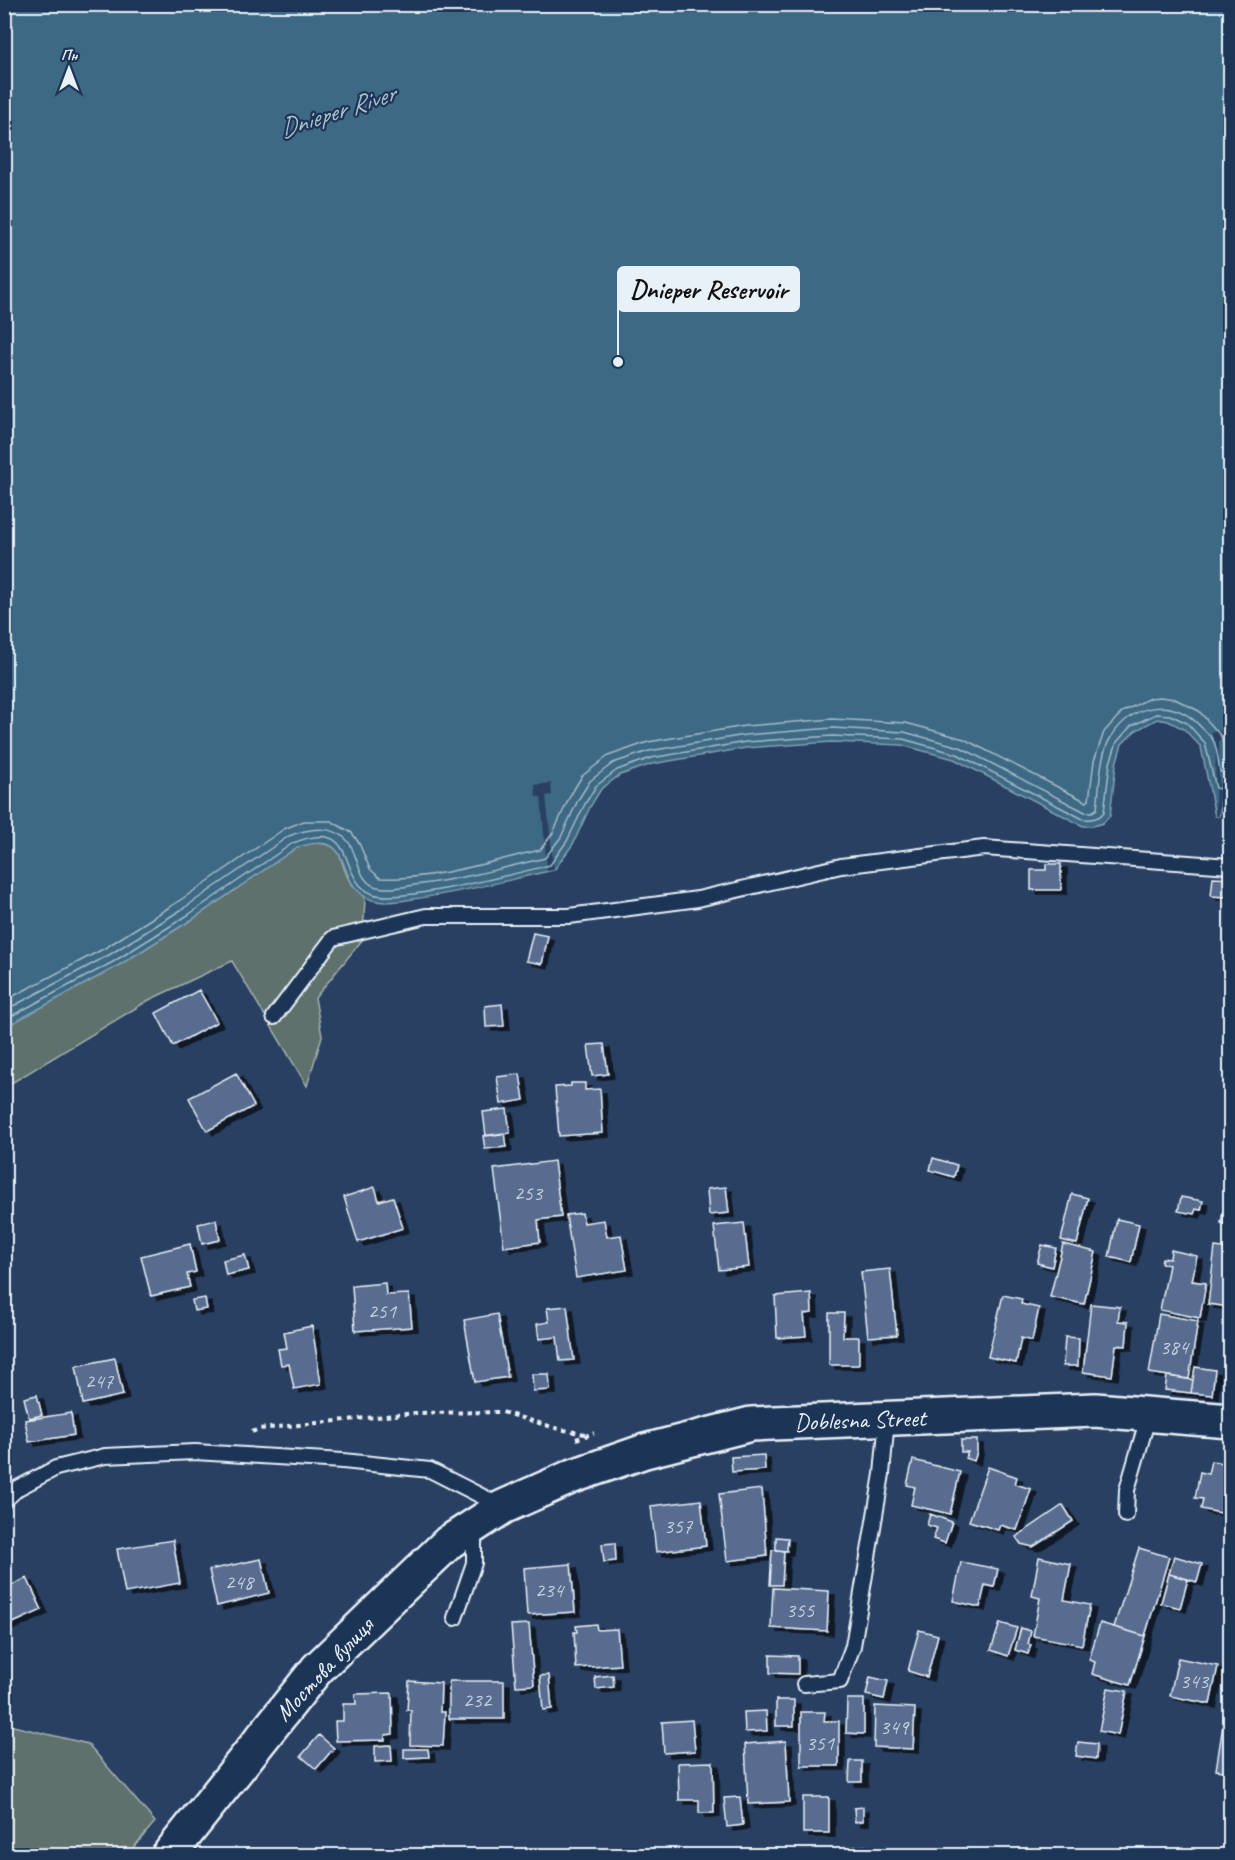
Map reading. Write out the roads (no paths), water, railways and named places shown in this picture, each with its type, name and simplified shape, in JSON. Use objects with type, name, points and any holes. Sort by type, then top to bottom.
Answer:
[{"type":"street","name":"Doblesna Street","points":[[503,1507],[573,1476],[645,1451],[751,1424],[1095,1410],[1230,1421]]},
{"type":"street","name":"Мостова вулиця","points":[[179,1851],[317,1670],[449,1542],[503,1507]]},
{"type":"lane","points":[[274,1017],[333,938],[426,916],[569,916],[698,899],[841,866],[984,848],[1230,866]]},
{"type":"lane","points":[[1126,1515],[1127,1490],[1149,1414]]},
{"type":"lane","points":[[804,1684],[840,1681],[853,1646],[882,1474],[887,1419]]},
{"type":"lane","points":[[4,1501],[11,1488],[56,1468],[105,1456],[195,1452],[343,1461],[430,1470],[503,1507]]},
{"type":"lane","points":[[455,1618],[474,1563],[474,1526]]},
{"type":"water","name":"Dnieper River","points":[[5,5],[1230,5],[1230,776],[1219,816],[1215,816],[1201,747],[1184,729],[1168,721],[1157,719],[1135,731],[1122,744],[1116,764],[1110,816],[1103,823],[1093,826],[1083,826],[954,759],[901,745],[832,742],[746,748],[652,764],[620,775],[601,789],[573,844],[554,870],[449,893],[382,902],[372,900],[360,893],[337,851],[329,845],[316,843],[296,848],[191,920],[116,967],[5,1027]]},
{"type":"place","name":"Dnieper Reservoir","points":[[618,362]]}]
